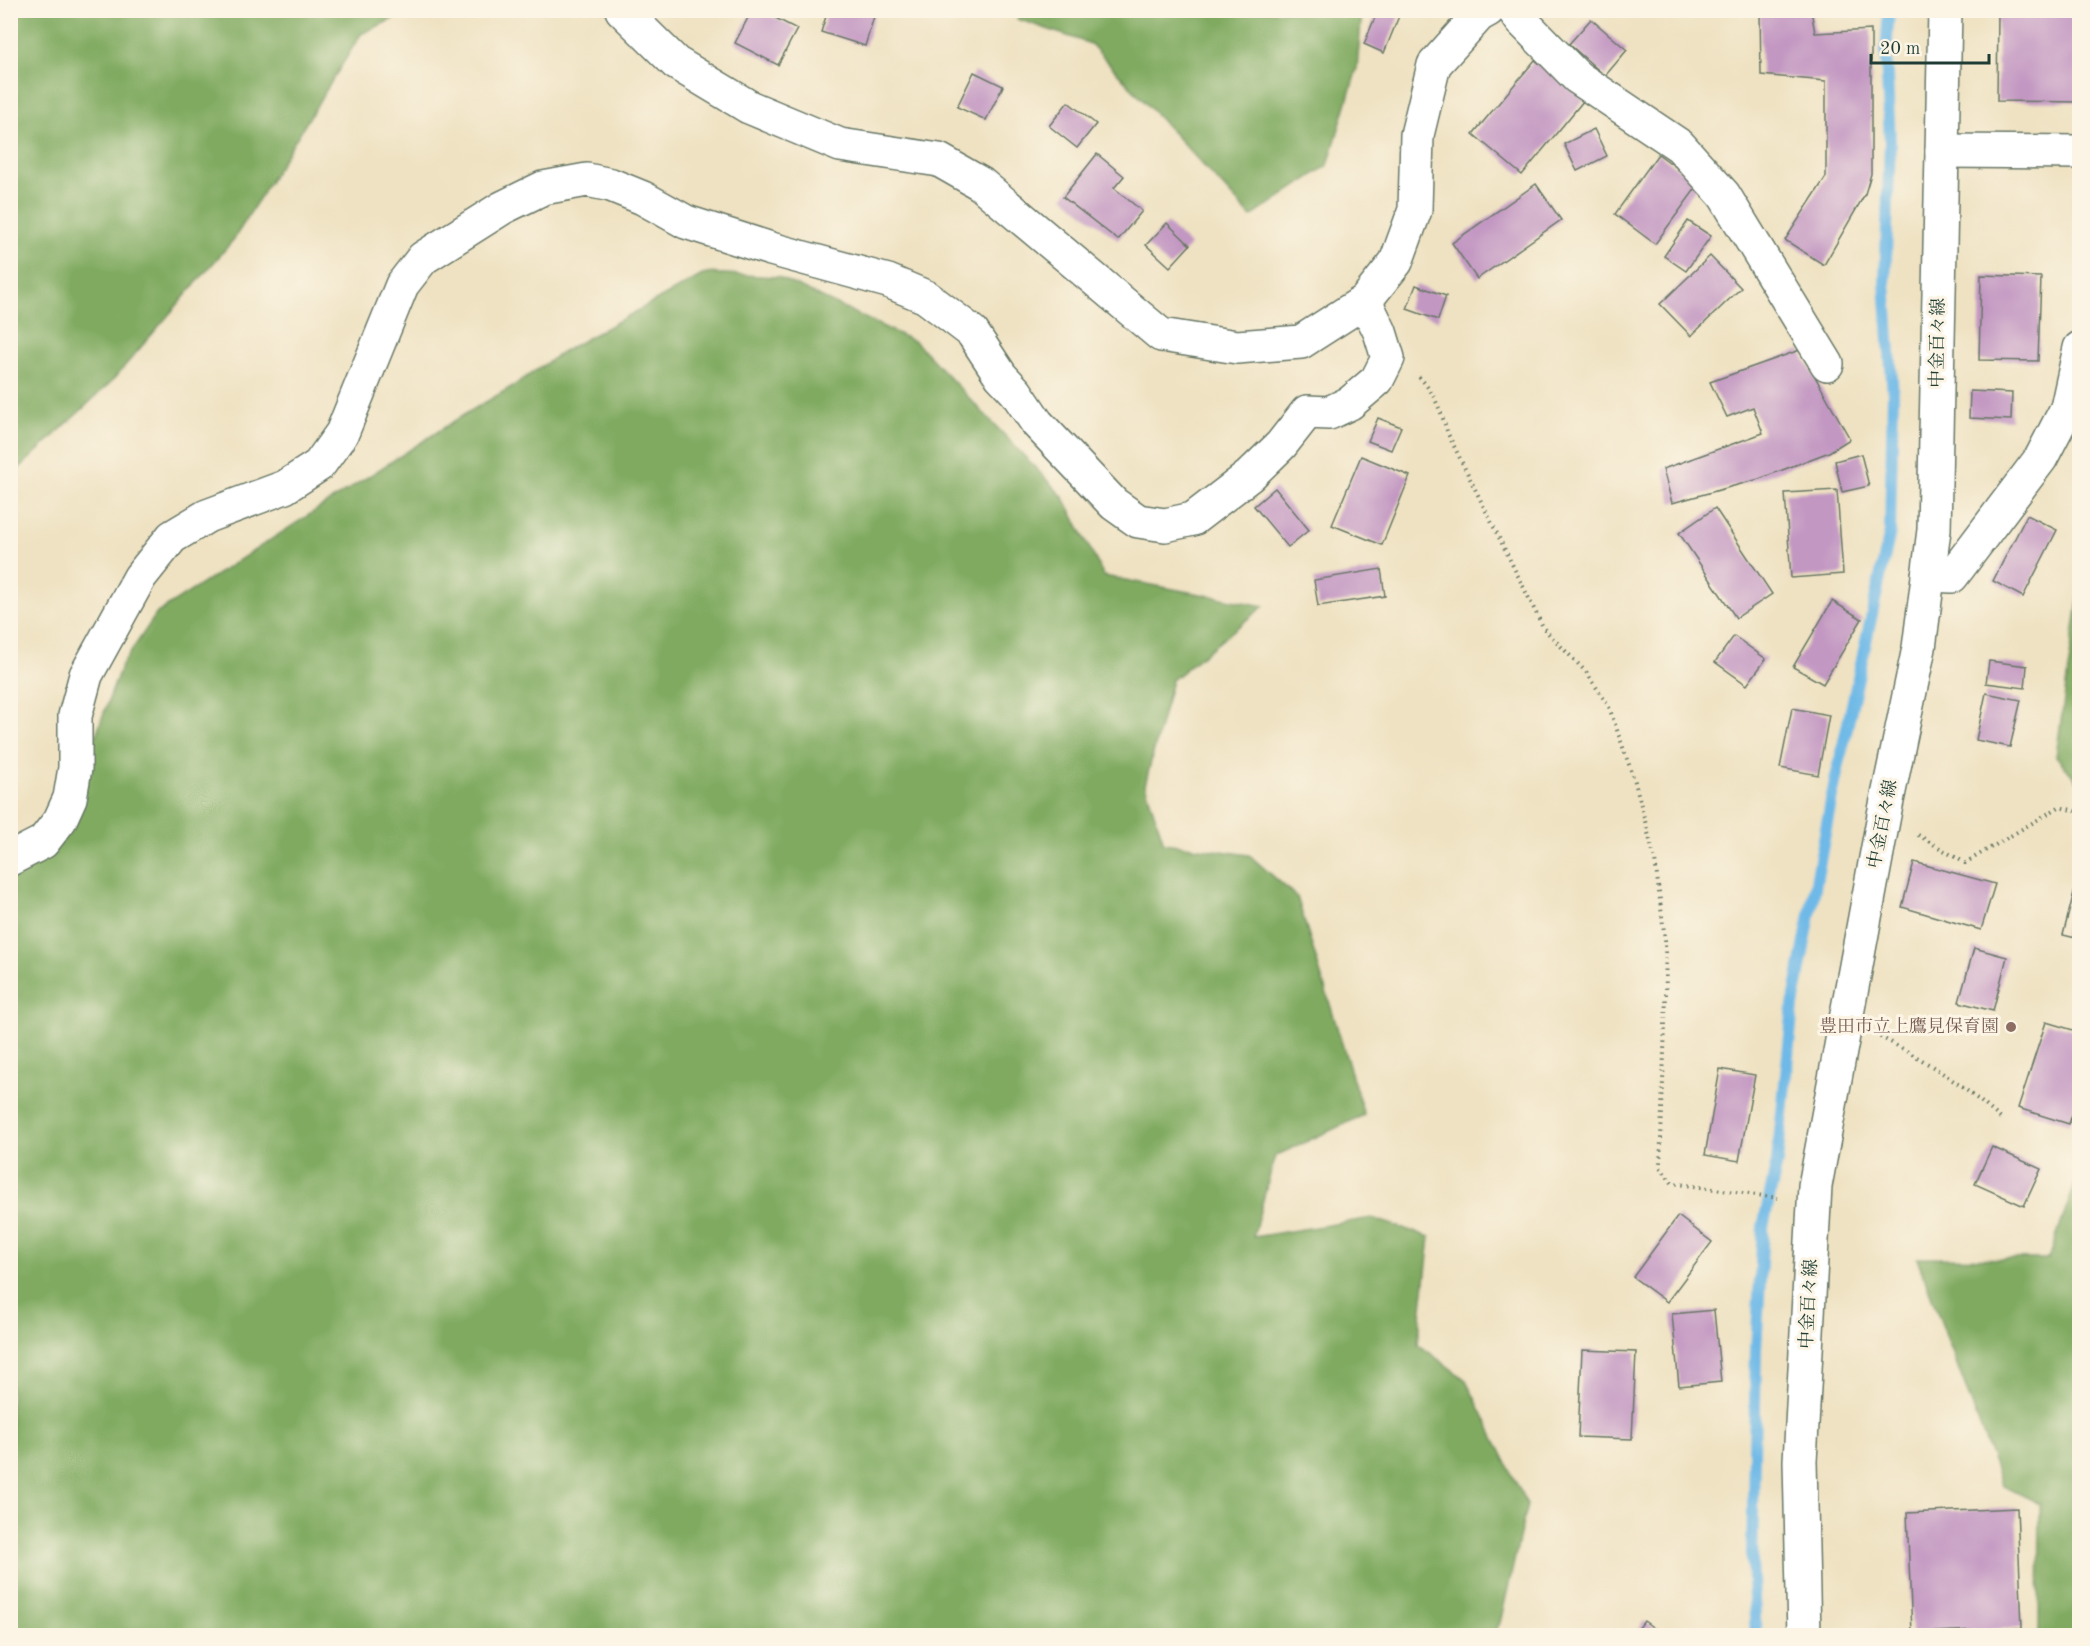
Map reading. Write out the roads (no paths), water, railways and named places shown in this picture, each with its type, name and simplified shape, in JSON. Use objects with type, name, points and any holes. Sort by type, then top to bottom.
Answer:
[{"type":"street","points":[[622,10],[676,63],[749,107],[840,145],[939,160],[981,184],[1161,335],[1237,347],[1301,342],[1365,301],[1396,262],[1415,210],[1417,135],[1434,65],[1479,15],[1488,10]]},
{"type":"street","points":[[1514,10],[1521,20],[1577,76],[1680,146],[1724,195],[1827,364]]},
{"type":"street","name":"中金百々線","points":[[1804,1635],[1800,1461],[1815,1186],[1884,815],[1919,648],[1934,530],[1945,10]]},
{"type":"street","points":[[1942,151],[2079,152]]},
{"type":"street","points":[[10,859],[43,842],[60,820],[70,798],[75,768],[75,716],[86,675],[104,640],[147,569],[172,537],[207,516],[285,487],[319,465],[342,433],[402,285],[423,258],[502,208],[543,188],[587,180],[611,185],[643,198],[686,222],[771,249],[888,281],[926,297],[972,332],[1037,423],[1114,504],[1138,521],[1165,525],[1193,519],[1257,468],[1281,445],[1307,412],[1329,413],[1350,403],[1377,380],[1388,358],[1380,332],[1365,301]]},
{"type":"street","points":[[1929,574],[1952,576],[2041,458],[2067,408],[2079,348]]},
{"type":"waterway","points":[[1756,1636],[1752,1561],[1756,1350],[1763,1227],[1777,1162],[1793,1006],[1832,796],[1890,532],[1893,395],[1885,283],[1890,143],[1886,53],[1889,10]]},
{"type":"place","name":"豊田市立上鷹見保育園","points":[[2011,1027]]}]
